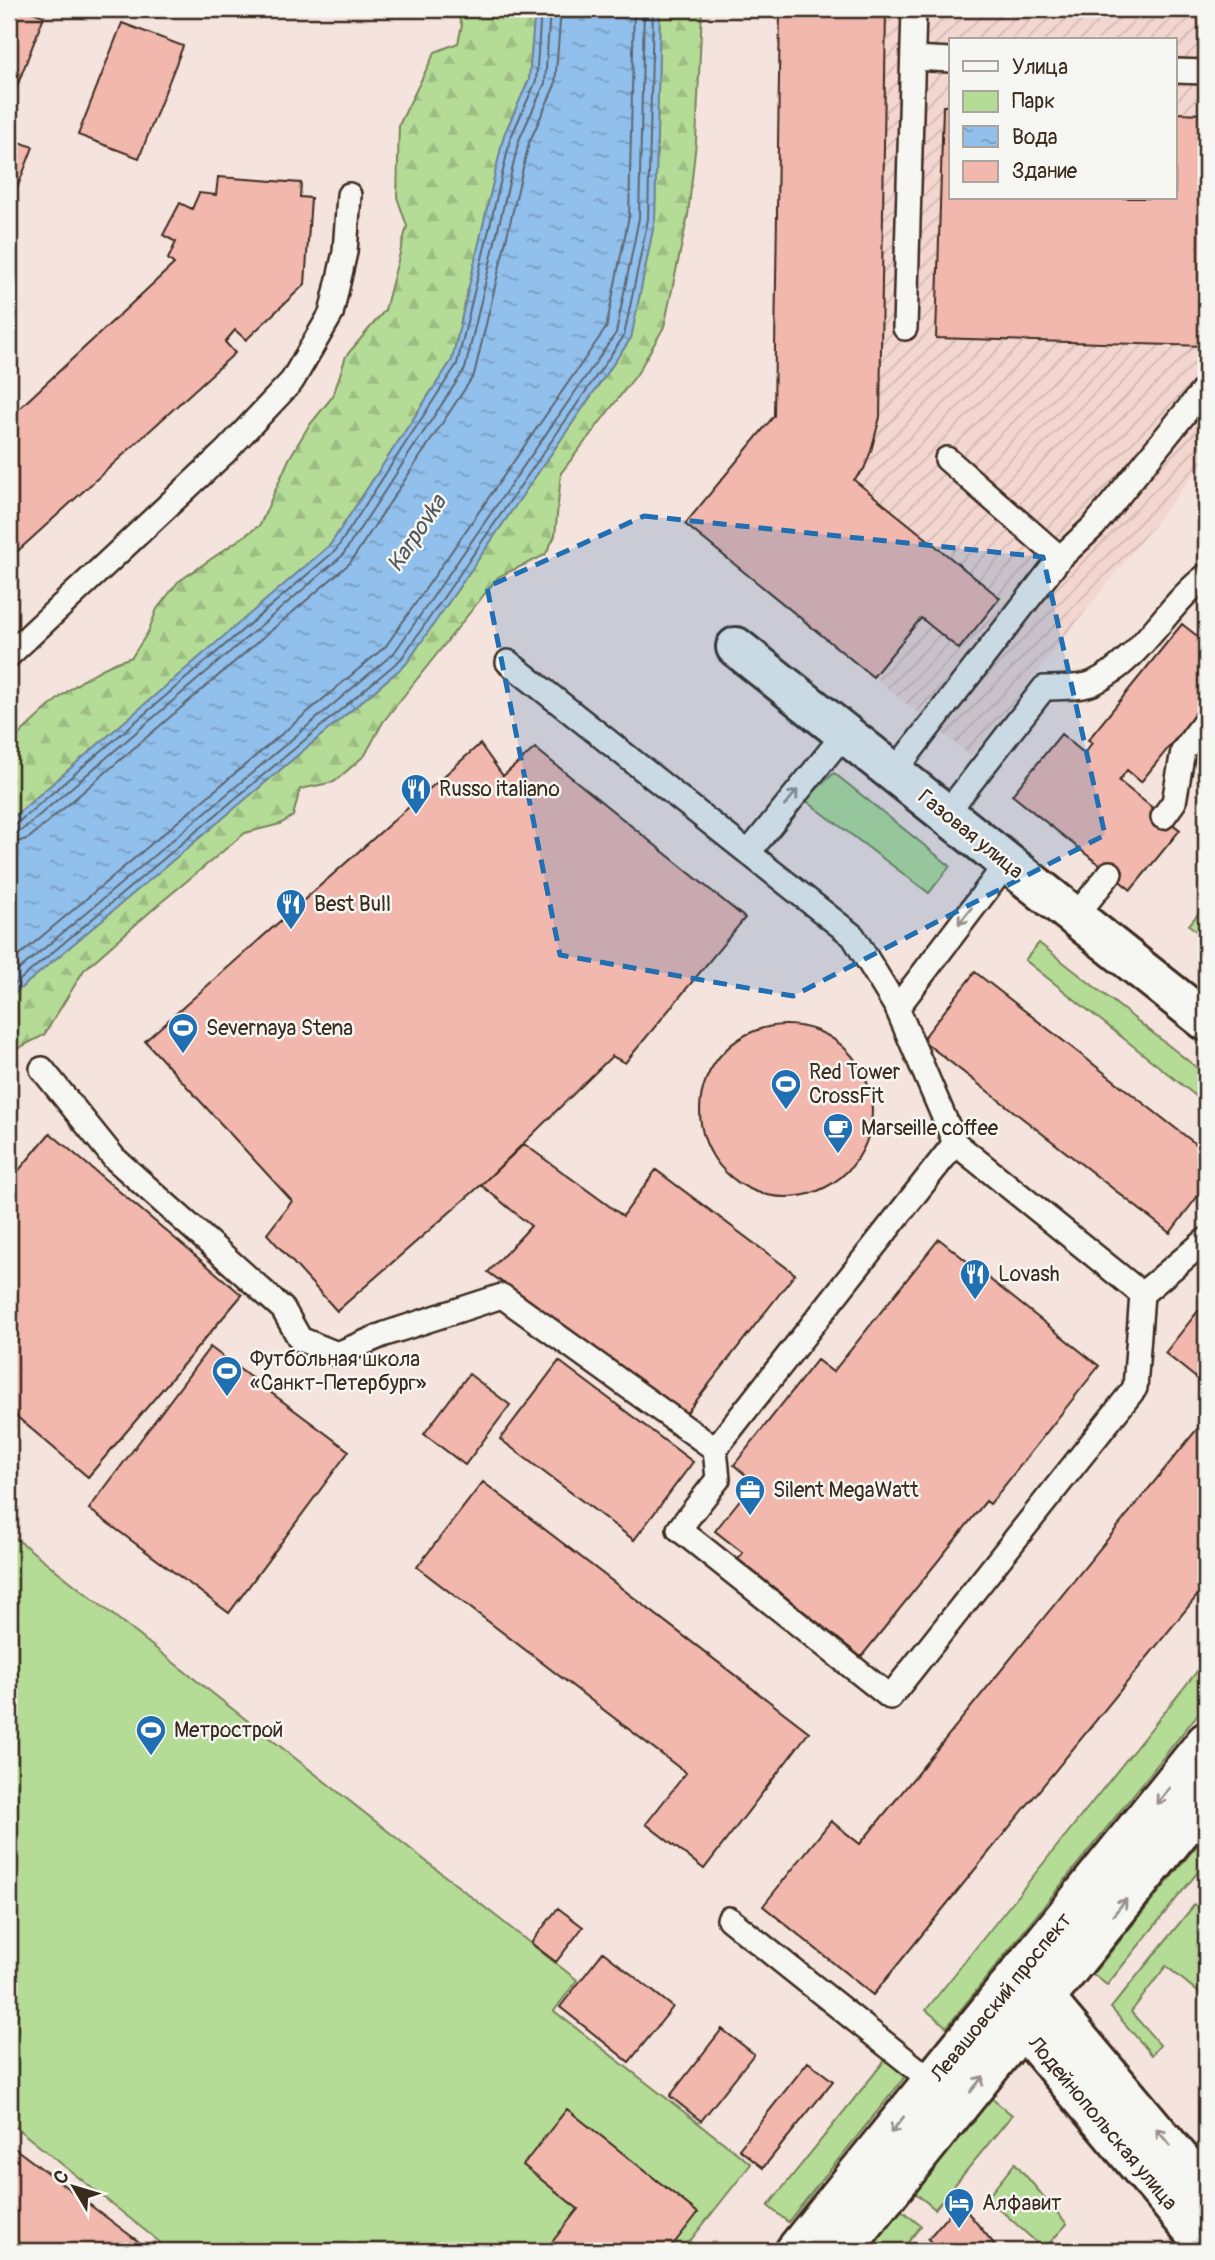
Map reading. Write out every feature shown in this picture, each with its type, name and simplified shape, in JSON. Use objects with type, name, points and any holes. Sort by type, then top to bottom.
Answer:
[{"type":"street","name":"Газовая улица","points":[[736,647],[1206,1021]]},
{"type":"street","name":"Левашовский проспект","points":[[795,2251],[1206,1742]]},
{"type":"street","name":"Левашовский проспект","points":[[842,2251],[1206,1799]]},
{"type":"street","name":"Лодейнопольская улица","points":[[1008,1988],[1129,2097],[1193,2193],[1206,2246]]},
{"type":"street","name":"Лодейнопольская улица","points":[[1033,2013],[1102,2123],[1193,2193]]},
{"type":"lane","points":[[905,328],[914,9]]},
{"type":"lane","points":[[913,58],[949,60]]},
{"type":"lane","points":[[1176,71],[1206,72]]},
{"type":"lane","points":[[9,655],[225,452],[292,382],[331,314],[345,252],[349,195]]},
{"type":"lane","points":[[894,772],[1060,558],[1094,526],[1206,387]]},
{"type":"lane","points":[[947,459],[1060,558]]},
{"type":"lane","points":[[946,814],[1044,688],[1091,684],[1139,649],[1182,594],[1206,576]]},
{"type":"lane","points":[[508,662],[853,936],[897,1007],[955,1143],[1142,1294]]},
{"type":"lane","points":[[1163,817],[1174,802],[1183,751],[1206,720]]},
{"type":"lane","points":[[749,852],[845,733]]},
{"type":"lane","points":[[897,1007],[1007,863]]},
{"type":"lane","points":[[1075,917],[1110,873]]},
{"type":"lane","points":[[42,1069],[114,1158],[283,1309],[300,1339],[337,1354],[385,1334],[502,1296],[715,1449]]},
{"type":"lane","points":[[955,1143],[715,1449],[718,1479],[679,1529],[890,1697],[1135,1388],[1142,1294],[1206,1240]]},
{"type":"lane","points":[[729,1919],[933,2082]]},
{"type":"lane","points":[[1102,2123],[1129,2097]]},
{"type":"highlighted area","points":[[644,516],[1043,557],[1105,835],[793,996],[560,955],[487,587]]},
{"type":"shaded area","points":[[780,9],[1206,9],[1206,459],[971,756],[685,524],[774,415]]},
{"type":"green space","points":[[455,9],[535,9],[529,80],[504,135],[452,360],[330,545],[9,821],[9,744],[81,681],[114,663],[132,657],[148,632],[157,609],[178,582],[260,525],[289,459],[308,427],[333,396],[346,356],[385,310],[407,226],[397,197],[399,125],[435,52],[458,43],[462,25]]},
{"type":"green space","points":[[660,9],[702,9],[696,142],[688,215],[664,327],[637,374],[561,473],[555,536],[545,555],[498,577],[383,722],[365,755],[334,782],[300,789],[293,816],[280,824],[245,833],[159,904],[84,970],[44,1035],[9,1053],[9,998],[406,664],[631,338],[655,219]]},
{"type":"green space","points":[[834,773],[950,866],[929,893],[805,800]]},
{"type":"green space","points":[[1206,904],[1206,940],[1189,925]]},
{"type":"green space","points":[[1039,943],[1206,1075],[1206,1104],[1025,960]]},
{"type":"green space","name":"Метрострой","points":[[9,1533],[577,1980],[554,2011],[751,2164],[682,2251],[179,2251],[162,2244],[9,2122]]},
{"type":"green space","points":[[1206,1660],[1206,1704],[947,2027],[926,2010]]},
{"type":"green space","points":[[1206,1834],[1206,1862],[1107,1985],[1093,1974]]},
{"type":"green space","points":[[1195,1904],[1206,1913],[1206,1981],[1198,1992],[1166,1966],[1131,2012],[1160,2045],[1152,2055],[1111,2008]]},
{"type":"green space","points":[[886,2059],[906,2076],[788,2222],[768,2206]]},
{"type":"green space","points":[[991,2098],[1012,2115],[935,2209],[914,2192]]},
{"type":"green space","points":[[1015,2163],[1067,2224],[1044,2249],[987,2198]]},
{"type":"green space","points":[[900,2209],[921,2226],[901,2251],[865,2251]]},
{"type":"water","name":"Karpovka","points":[[535,9],[660,9],[655,219],[631,338],[406,664],[9,998],[9,821],[330,545],[452,360],[504,135],[529,80]]},
{"type":"building","points":[[9,9],[24,9],[44,16],[9,107]]},
{"type":"building","points":[[780,9],[886,9],[880,417],[864,469],[854,480],[1000,598],[959,649],[921,618],[873,677],[685,524],[774,416]]},
{"type":"building","points":[[949,9],[1116,9],[1116,14]]},
{"type":"building","points":[[122,23],[183,46],[139,158],[78,135]]},
{"type":"building","points":[[943,106],[949,106],[949,200],[1176,200],[1176,113],[1206,114],[1206,346],[936,338]]},
{"type":"building","points":[[9,138],[33,147],[9,209]]},
{"type":"building","points":[[218,177],[301,183],[300,197],[311,198],[305,284],[246,340],[235,330],[225,342],[235,353],[9,559],[9,418],[174,264],[168,259],[176,242],[163,235],[180,203],[192,209],[199,193],[216,195]]},
{"type":"building","points":[[1182,624],[1206,643],[1206,701],[1141,782],[1127,770],[1119,781],[1180,830],[1131,890],[1012,795],[1061,734],[1084,753],[1092,743],[1088,740]]},
{"type":"building","points":[[480,744],[503,776],[535,748],[745,918],[625,1063],[612,1056],[481,1185],[337,1311],[267,1234],[292,1201],[145,1041]]},
{"type":"building","points":[[975,972],[1206,1152],[1206,1185],[1170,1233],[922,1040]]},
{"type":"building","points":[[786,1025],[819,1032],[847,1050],[865,1078],[872,1111],[865,1144],[847,1172],[819,1190],[786,1197],[753,1190],[725,1172],[707,1144],[700,1111],[707,1078],[725,1050],[753,1032]]},
{"type":"building","points":[[50,1133],[242,1295],[88,1477],[9,1410],[9,1182]]},
{"type":"building","points":[[524,1144],[623,1216],[656,1170],[795,1274],[685,1415],[488,1272],[531,1226],[481,1185]]},
{"type":"building","points":[[939,1239],[1099,1366],[990,1504],[986,1501],[861,1657],[738,1559],[743,1553],[715,1531],[754,1482],[734,1465],[817,1360],[833,1372]]},
{"type":"building","points":[[1206,1301],[1206,1386],[1165,1353]]},
{"type":"building","points":[[210,1347],[349,1451],[229,1613],[89,1509]]},
{"type":"building","points":[[559,1361],[693,1462],[634,1540],[500,1439]]},
{"type":"building","points":[[469,1374],[510,1405],[465,1465],[424,1434]]},
{"type":"building","points":[[1206,1418],[1206,1585],[873,1995],[763,1906],[831,1821],[860,1844]]},
{"type":"building","points":[[483,1482],[809,1732],[704,1869],[646,1824],[686,1773],[417,1567]]},
{"type":"building","points":[[558,1908],[583,1927],[556,1962],[531,1943]]},
{"type":"building","points":[[603,1952],[673,2007],[629,2062],[560,2007]]},
{"type":"building","points":[[722,2029],[754,2054],[701,2121],[670,2096]]},
{"type":"building","points":[[808,2062],[833,2081],[763,2168],[739,2149]]},
{"type":"building","points":[[567,2109],[698,2213],[668,2251],[545,2251],[578,2209],[523,2165]]},
{"type":"building","points":[[9,2144],[151,2251],[9,2251]]},
{"type":"building","name":"Алфавит","points":[[959,2202],[1000,2251],[939,2251],[928,2239]]},
{"type":"place","name":"Russo italiano","points":[[416,816]]},
{"type":"place","name":"Best Bull","points":[[291,931]]},
{"type":"place","name":"Severnaya Stena","points":[[183,1055]]},
{"type":"place","name":"Red Tower CrossFit","points":[[786,1111]]},
{"type":"place","name":"Marseille coffee","points":[[838,1155]]},
{"type":"place","name":"Lovash","points":[[975,1301]]},
{"type":"place","name":"Футбольная школа «Санкт-Петербург»","points":[[227,1398]]},
{"type":"place","name":"Silent MegaWatt","points":[[750,1517]]},
{"type":"place","name":"Метрострой","points":[[151,1757]]},
{"type":"place","name":"Алфавит","points":[[959,2230]]}]
